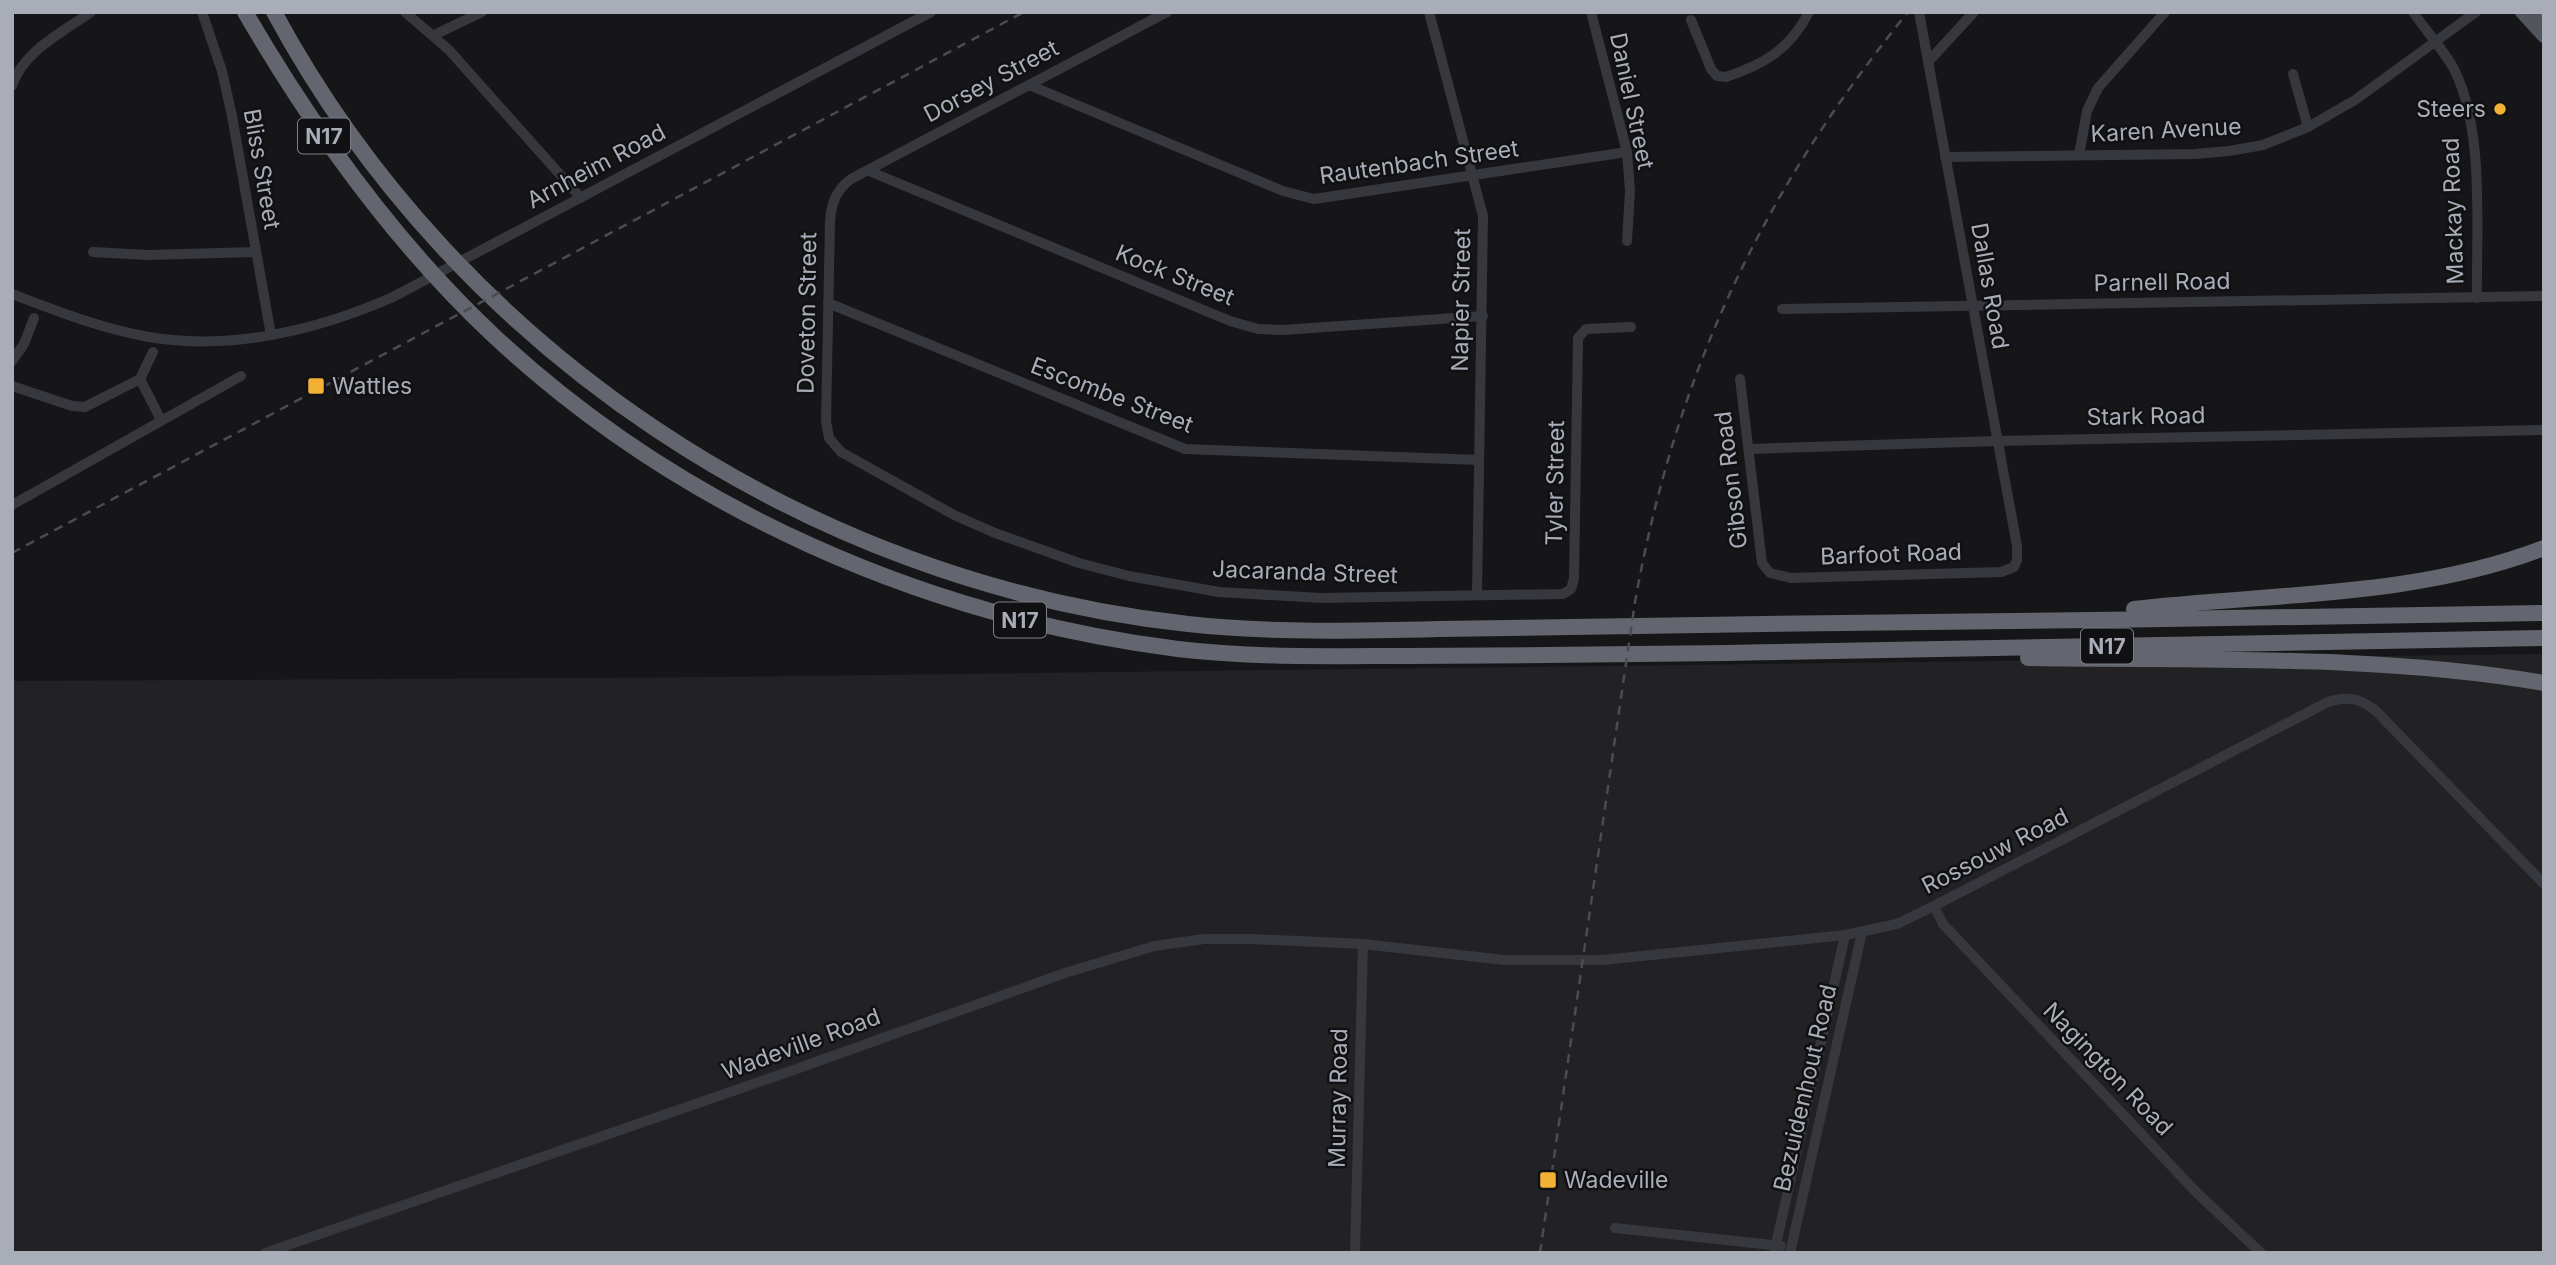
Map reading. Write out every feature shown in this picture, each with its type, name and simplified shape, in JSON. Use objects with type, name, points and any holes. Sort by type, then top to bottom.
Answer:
[{"type":"highway","name":"N17","points":[[245,12],[311,118],[413,252],[484,326],[525,363],[638,449],[769,526],[896,581],[1024,622],[1101,638],[1170,648],[1253,655],[1671,654],[2544,638]]},
{"type":"highway","name":"N17","points":[[274,12],[330,104],[381,173],[436,240],[475,281],[551,352],[597,389],[716,469],[779,502],[900,556],[1029,596],[1109,613],[1189,624],[1331,632],[2544,612]]},
{"type":"highway","points":[[2083,618],[2136,608],[2405,583],[2489,566],[2544,548]]},
{"type":"highway","points":[[1889,650],[2005,657],[2345,663],[2488,675],[2543,683]]},
{"type":"main road","points":[[2522,12],[2544,36]]},
{"type":"street","points":[[12,86],[16,75],[29,58],[91,12]]},
{"type":"street","name":"Bliss Street","points":[[202,12],[227,93],[271,335]]},
{"type":"street","points":[[405,12],[434,35],[581,198]]},
{"type":"street","points":[[434,35],[482,12]]},
{"type":"street","name":"Arnheim Road","points":[[12,294],[104,327],[147,337],[206,341],[271,335],[347,316],[393,297],[931,12]]},
{"type":"street","name":"Dorsey Street","points":[[838,191],[851,179],[1167,12]]},
{"type":"street","name":"Napier Street","points":[[1429,12],[1474,176],[1484,225],[1477,594]]},
{"type":"street","name":"Daniel Street","points":[[1591,12],[1627,152],[1630,191],[1627,240]]},
{"type":"street","points":[[1691,20],[1711,69],[1717,76],[1726,77],[1781,51],[1810,12]]},
{"type":"street","points":[[1928,62],[1974,12]]},
{"type":"street","points":[[2079,155],[2087,111],[2098,88],[2165,12]]},
{"type":"street","name":"Mackay Road","points":[[2413,12],[2453,68],[2462,88],[2472,129],[2477,298]]},
{"type":"street","name":"Karen Avenue","points":[[1945,157],[2229,151],[2263,145],[2308,127],[2355,100],[2476,12]]},
{"type":"street","name":"Dallas Road","points":[[1919,15],[2017,546],[2014,567]]},
{"type":"street","points":[[2293,74],[2308,127]]},
{"type":"street","name":"Rautenbach Street","points":[[1029,85],[1283,191],[1307,198],[1321,199],[1627,152]]},
{"type":"street","name":"Kock Street","points":[[869,171],[1230,321],[1258,329],[1283,330],[1483,316]]},
{"type":"street","name":"Doveton Street","points":[[829,438],[826,421],[830,211],[838,191]]},
{"type":"street","points":[[93,252],[148,255],[256,252]]},
{"type":"street","name":"Parnell Road","points":[[1782,309],[2544,296]]},
{"type":"street","name":"Escombe Street","points":[[828,303],[1185,449],[1479,460]]},
{"type":"street","points":[[12,361],[34,318]]},
{"type":"street","name":"Tyler Street","points":[[1477,594],[1563,594],[1571,589],[1574,579],[1578,338],[1586,329],[1631,327]]},
{"type":"street","points":[[12,386],[79,408],[85,407],[140,379],[153,352]]},
{"type":"street","points":[[12,505],[241,376]]},
{"type":"street","points":[[140,379],[162,421]]},
{"type":"street","name":"Gibson Road","points":[[1740,379],[1762,563],[1770,573]]},
{"type":"street","name":"Stark Road","points":[[1749,449],[1996,440],[2544,430]]},
{"type":"street","name":"Jacaranda Street","points":[[829,438],[841,452],[954,515],[1031,547],[1129,576],[1219,592],[1265,596],[1334,598],[1477,594]]},
{"type":"street","name":"Barfoot Road","points":[[1770,573],[1791,578],[2001,572],[2014,567]]},
{"type":"street","name":"Rossouw Road","points":[[1363,944],[1504,960],[1603,960],[1844,935],[1896,924],[2340,698],[2365,702],[2376,711],[2544,884]]},
{"type":"street","name":"Nagington Road","points":[[1934,906],[1943,924],[2051,1040],[2197,1193],[2261,1253]]},
{"type":"street","name":"Bezuidenhout Road","points":[[1790,1250],[1862,932]]},
{"type":"street","name":"Bezuidenhout Road","points":[[1775,1249],[1844,935]]},
{"type":"street","name":"Wadeville Road","points":[[265,1253],[1062,974],[1154,946],[1216,939],[1363,944]]},
{"type":"street","name":"Murray Road","points":[[1356,1253],[1363,944]]},
{"type":"street","points":[[1811,1083],[1828,1085]]},
{"type":"street","points":[[1615,1228],[1790,1250]]},
{"type":"shaded area","points":[[2544,654],[2544,1253],[12,1253],[12,681],[726,677]]},
{"type":"railway","points":[[12,553],[1024,12]]},
{"type":"railway","points":[[1540,1253],[1635,602],[1674,439],[1701,362],[1732,289],[1768,217],[1856,80],[1908,12]]},
{"type":"place","name":"Steers","points":[[2500,109]]},
{"type":"place","name":"Wattles","points":[[316,386]]},
{"type":"place","name":"Wadeville","points":[[1548,1180]]}]
